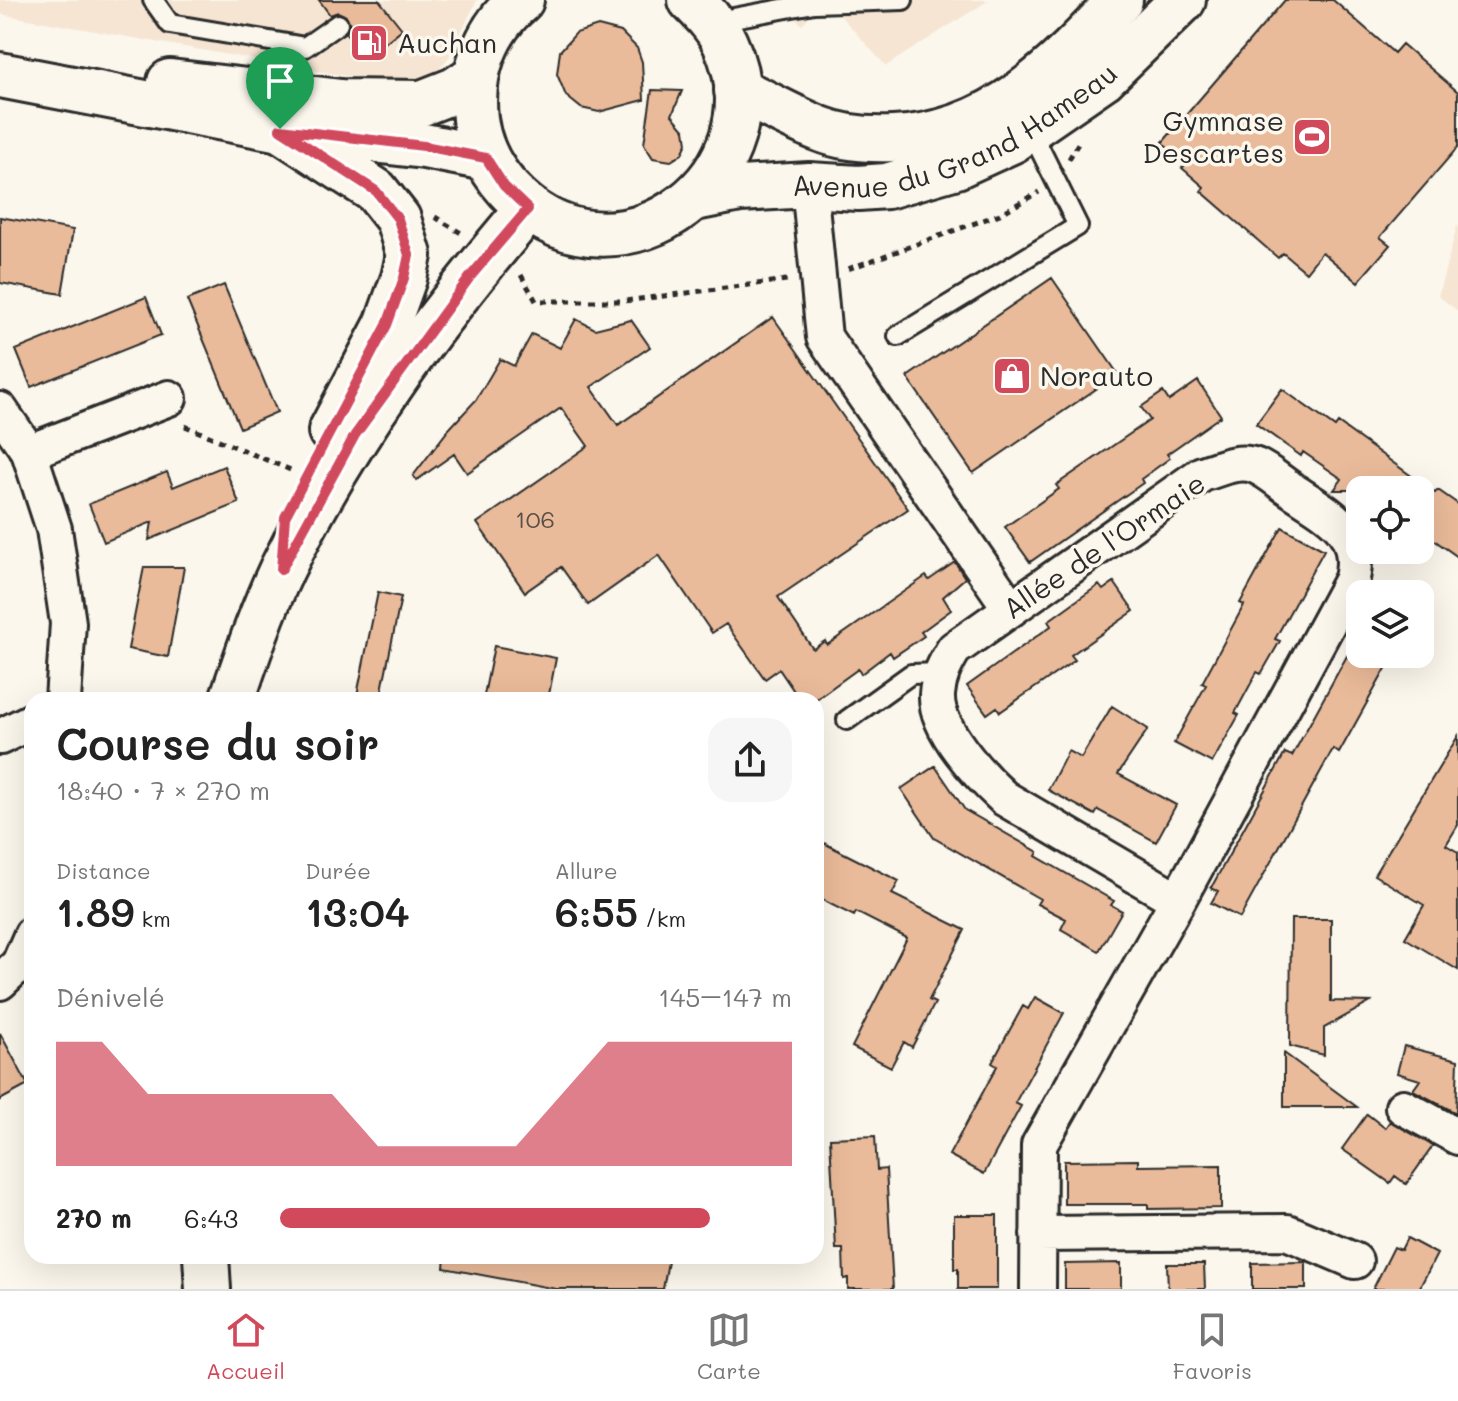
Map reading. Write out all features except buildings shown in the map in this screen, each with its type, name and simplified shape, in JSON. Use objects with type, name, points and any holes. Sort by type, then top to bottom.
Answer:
[{"type":"main road","name":"Avenue du Grand Hameau","points":[[737,90],[822,130],[871,140],[914,138],[950,131],[991,113],[1038,82],[1120,0]]},
{"type":"main road","name":"Avenue du Grand Hameau","points":[[695,198],[740,189],[809,185],[858,188],[914,180],[956,166],[1013,140],[1103,78],[1183,0]]},
{"type":"main road","name":"Avenue du Grand Hameau","points":[[514,2],[483,50],[476,76],[473,104],[477,131],[486,158],[504,186],[528,209],[575,230],[600,233],[626,232],[674,214],[695,198],[715,175],[729,149],[736,120],[737,90],[725,43],[702,11]]},
{"type":"main road","points":[[0,65],[341,102],[422,103],[455,90],[476,76]]},
{"type":"main road","points":[[0,75],[280,129],[424,146],[486,158]]},
{"type":"main road","points":[[280,129],[376,191],[398,219],[409,255],[387,325],[285,517],[281,570]]},
{"type":"main road","points":[[235,692],[281,570],[355,435],[470,277],[528,209]]},
{"type":"main road","points":[[206,1264],[208,1289]]},
{"type":"street","points":[[809,185],[824,337],[1011,609]]},
{"type":"street","points":[[29,452],[169,398]]},
{"type":"street","points":[[0,410],[29,452],[54,529],[68,623],[64,692]]},
{"type":"street","name":"Allée de l'Ormaie","points":[[940,673],[954,649],[1202,474],[1232,464],[1255,466],[1334,518],[1350,539],[1356,559],[1352,579],[1178,900],[1039,1145],[1038,1289]]},
{"type":"street","points":[[940,673],[936,699],[947,729],[980,776],[1004,798],[1178,900]]},
{"type":"street","points":[[0,737],[24,725]]},
{"type":"street","points":[[0,982],[19,964],[24,952]]},
{"type":"street","points":[[1403,1107],[1458,1137]]},
{"type":"street","points":[[1038,1234],[1287,1232],[1355,1261]]},
{"type":"lane","points":[[153,0],[170,24],[305,47],[338,24]]},
{"type":"lane","points":[[702,11],[903,0]]},
{"type":"lane","points":[[898,336],[1078,226],[1030,129]]},
{"type":"lane","points":[[847,720],[911,674],[940,673]]},
{"type":"path","points":[[431,215],[470,238]]},
{"type":"path","points":[[169,398],[180,424],[293,471]]},
{"type":"shaded area","points":[[0,0],[477,0],[441,67],[429,76],[402,86],[0,14]]},
{"type":"shaded area","points":[[780,0],[989,0],[886,66],[837,12],[825,8],[814,10],[802,25]]},
{"type":"shaded area","points":[[1458,223],[1458,311],[1438,296]]},
{"type":"place","name":"Auchan","points":[[369,43]]},
{"type":"place","name":"Gymnase Descartes","points":[[1312,137]]},
{"type":"place","name":"Norauto","points":[[1012,376]]},
{"type":"route","points":[[280,129],[424,146],[486,158],[504,186],[528,209],[470,277],[355,435],[281,570],[285,517],[387,325],[409,255],[398,219],[376,191],[280,129]]}]
